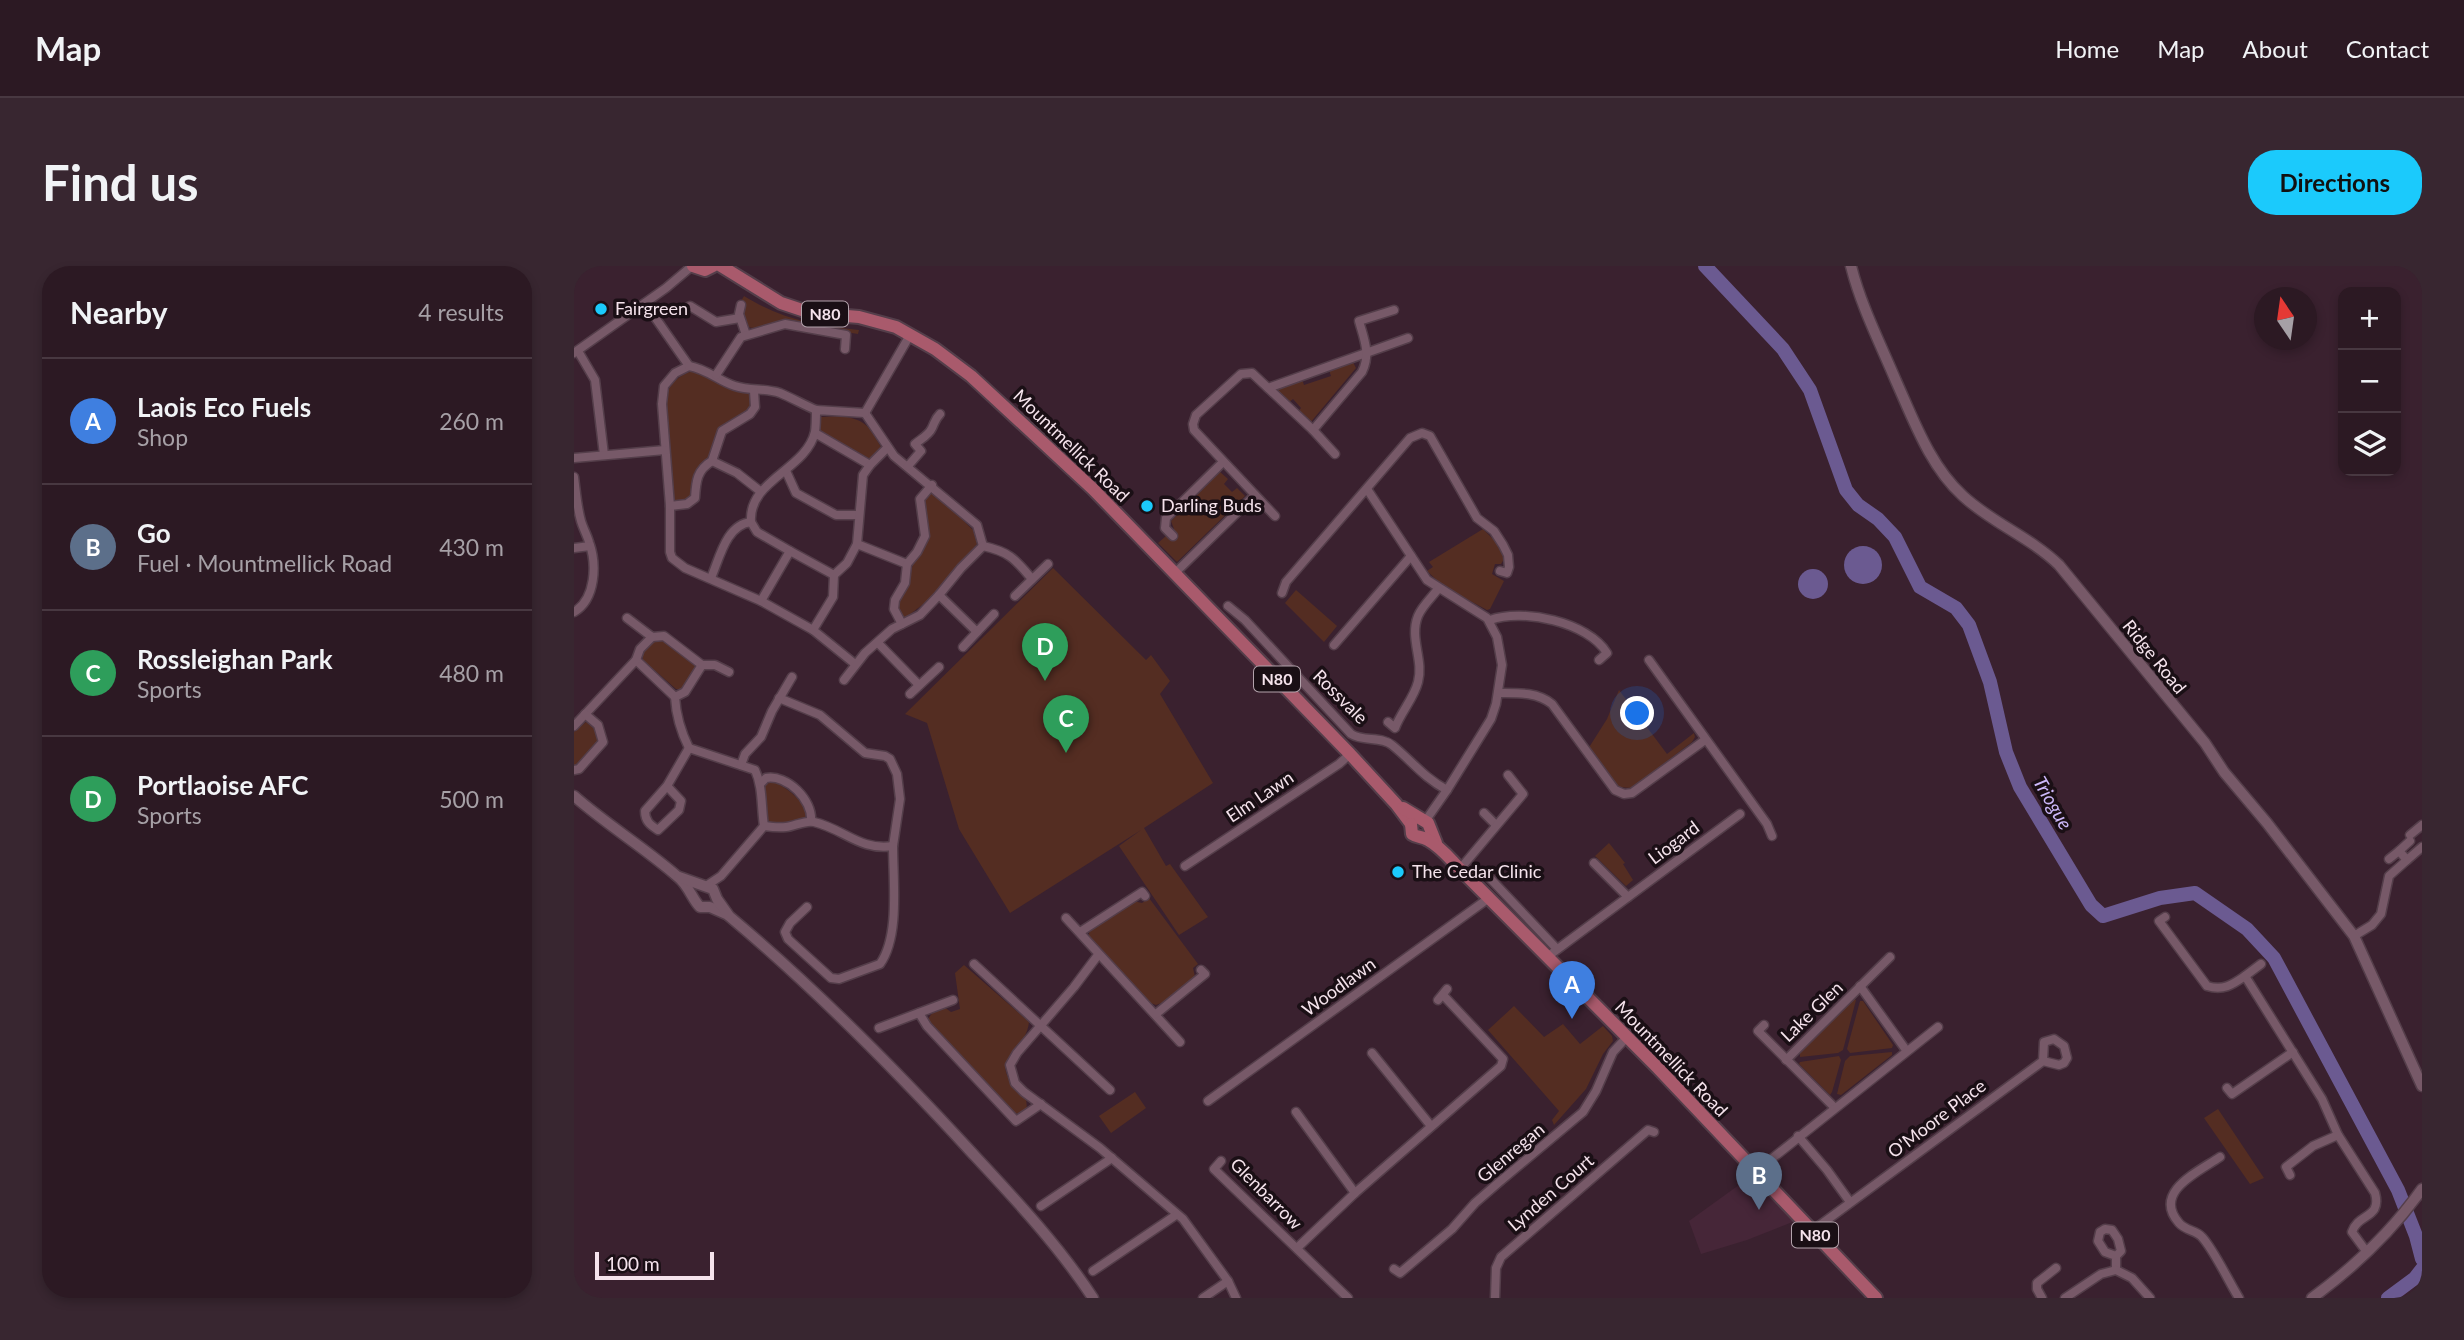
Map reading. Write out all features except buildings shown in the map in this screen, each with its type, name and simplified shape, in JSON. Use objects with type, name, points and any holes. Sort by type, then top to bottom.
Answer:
[{"type":"main road","points":[[692,266],[705,270],[713,266]]},
{"type":"main road","name":"Mountmellick Road","points":[[721,266],[781,303],[811,313],[859,317],[880,322],[910,335],[935,349],[993,395],[1093,489],[1489,898],[1552,953],[1627,1037],[1876,1298]]},
{"type":"street","points":[[604,455],[595,380],[576,352],[692,266]]},
{"type":"street","name":"Ridge Road","points":[[1851,266],[1866,313],[1938,468],[1971,503],[2039,547],[2059,565],[2205,743],[2224,772],[2354,936],[2422,1086]]},
{"type":"street","points":[[645,303],[689,366]]},
{"type":"street","points":[[683,310],[690,306],[700,307],[716,322],[740,318]]},
{"type":"street","points":[[741,306],[740,318],[746,335]]},
{"type":"street","points":[[1313,430],[1367,363],[1359,321],[1394,310]]},
{"type":"street","points":[[716,375],[741,337],[785,324],[846,335],[845,349]]},
{"type":"street","points":[[865,413],[910,335]]},
{"type":"street","points":[[1268,388],[1278,382],[1408,338]]},
{"type":"street","points":[[855,664],[813,630],[761,601],[685,568],[672,558],[662,404],[664,386],[676,373],[689,366],[704,369],[724,382],[754,391],[779,393],[816,410],[865,413]]},
{"type":"street","points":[[1275,516],[1194,430],[1196,415],[1245,372],[1252,373],[1335,454]]},
{"type":"street","points":[[670,506],[687,505],[695,498],[697,477],[703,466],[712,461],[722,431],[750,414],[755,407],[754,391]]},
{"type":"street","points":[[816,410],[815,433],[805,450],[786,471],[760,491],[751,522],[757,532],[834,575]]},
{"type":"street","points":[[865,413],[887,448],[977,525],[983,547]]},
{"type":"street","points":[[908,466],[921,451],[915,444],[928,435],[940,414]]},
{"type":"street","points":[[815,433],[870,465]]},
{"type":"street","points":[[1282,593],[1286,582],[1416,434],[1426,433],[1430,436],[1477,518],[1494,531],[1503,545],[1508,555],[1509,568],[1507,573],[1500,571]]},
{"type":"street","points":[[813,630],[833,597],[834,575],[847,563],[857,544],[863,475],[887,448]]},
{"type":"street","points":[[574,458],[666,450]]},
{"type":"street","points":[[712,461],[737,473],[760,491]]},
{"type":"street","points":[[1172,536],[1166,528],[1166,518],[1223,462]]},
{"type":"street","points":[[786,471],[796,493],[835,515],[859,515]]},
{"type":"street","points":[[574,477],[581,524],[590,546],[593,576],[592,588],[583,607],[574,612]]},
{"type":"street","points":[[901,624],[894,609],[895,600],[905,583],[906,564],[917,552],[925,536],[920,499],[932,485]]},
{"type":"street","points":[[1367,489],[1427,580],[1490,620],[1497,637],[1502,665],[1499,693],[1491,719],[1422,826]]},
{"type":"street","points":[[1175,573],[1255,495]]},
{"type":"street","points":[[711,578],[729,535],[735,528],[751,522]]},
{"type":"street","points":[[857,544],[906,564]]},
{"type":"street","points":[[574,548],[590,546]]},
{"type":"street","points":[[983,547],[1003,550],[1012,556],[1032,579]]},
{"type":"street","points":[[844,680],[855,664],[892,629],[920,615],[983,547]]},
{"type":"street","points":[[761,601],[790,551]]},
{"type":"street","points":[[1334,645],[1410,556]]},
{"type":"street","points":[[1015,596],[1048,564]]},
{"type":"street","points":[[1388,722],[1395,727],[1416,689],[1420,669],[1415,636],[1418,616],[1438,589]]},
{"type":"street","points":[[939,596],[977,632]]},
{"type":"street","name":"Rossvale","points":[[1228,606],[1245,620],[1350,734],[1390,743],[1418,771],[1447,790]]},
{"type":"street","points":[[963,647],[994,614]]},
{"type":"street","points":[[1490,620],[1505,616],[1531,617],[1552,620],[1586,632],[1600,642],[1606,653],[1599,660]]},
{"type":"street","points":[[627,618],[652,636],[664,636],[702,665],[715,665],[729,672]]},
{"type":"street","points":[[574,726],[636,660],[640,649],[652,636]]},
{"type":"street","points":[[878,643],[919,685]]},
{"type":"street","points":[[636,660],[676,697],[679,722],[689,748]]},
{"type":"street","points":[[1649,660],[1768,824],[1772,836]]},
{"type":"street","points":[[676,697],[685,692],[702,665]]},
{"type":"street","points":[[910,694],[939,667]]},
{"type":"street","points":[[741,765],[745,754],[761,737],[792,677]]},
{"type":"street","points":[[1499,693],[1533,695],[1552,704],[1615,790],[1624,794],[1632,793],[1705,740]]},
{"type":"street","points":[[779,698],[820,715],[865,753],[886,756],[897,774],[900,799],[893,846],[893,913],[890,946],[880,964],[839,979],[825,976],[788,939],[785,932],[790,923],[807,907]]},
{"type":"street","points":[[574,770],[579,769],[603,742],[597,725],[585,714]]},
{"type":"street","points":[[679,877],[700,907],[720,876],[764,826],[760,799],[761,783],[755,770],[689,748]]},
{"type":"street","points":[[667,786],[681,801],[678,810],[658,830],[645,818],[645,811],[667,786],[689,748]]},
{"type":"street","name":"Elm Lawn","points":[[1185,866],[1350,754]]},
{"type":"street","points":[[1460,869],[1523,794],[1508,775]]},
{"type":"street","points":[[761,783],[766,778],[777,778],[798,792],[810,807],[811,821]]},
{"type":"street","points":[[574,796],[679,877],[710,894],[729,916],[900,1076],[1025,1210],[1077,1273],[1093,1298]]},
{"type":"street","points":[[1484,813],[1496,825]]},
{"type":"street","name":"Liogard","points":[[1552,953],[1740,814]]},
{"type":"street","points":[[764,826],[784,828],[811,821],[865,845],[893,846]]},
{"type":"street","points":[[2389,859],[2422,825]]},
{"type":"street","points":[[2354,936],[2372,925],[2381,914],[2389,876],[2422,847]]},
{"type":"street","points":[[2399,851],[2407,860]]},
{"type":"street","points":[[1594,863],[1628,897]]},
{"type":"street","points":[[1485,872],[1552,953]]},
{"type":"street","points":[[1080,932],[1142,892],[1145,896]]},
{"type":"street","points":[[694,895],[710,894]]},
{"type":"street","name":"Woodlawn","points":[[1208,1101],[1489,898]]},
{"type":"street","points":[[2165,917],[2159,921],[2207,986],[2218,990],[2234,984],[2261,964]]},
{"type":"street","points":[[1066,918],[1180,1042]]},
{"type":"street","points":[[1098,955],[1017,1053],[1010,1065],[1015,1083],[1112,1158],[1183,1219],[1228,1281],[1236,1298]]},
{"type":"street","name":"Lake Glen","points":[[1786,1060],[1890,957]]},
{"type":"street","points":[[974,964],[1110,1090]]},
{"type":"street","points":[[1156,1014],[1205,974],[1201,970]]},
{"type":"street","points":[[2245,976],[2322,1099],[2338,1135],[2375,1193],[2378,1203],[2375,1210],[2353,1227],[2352,1232],[2366,1251]]},
{"type":"street","name":"Lake Glen","points":[[1860,986],[1906,1050]]},
{"type":"street","name":"Glenbarrow","points":[[1297,1248],[1355,1193],[1501,1066],[1503,1059],[1443,995]]},
{"type":"street","points":[[878,1028],[953,1000]]},
{"type":"street","points":[[919,1013],[927,1026],[1016,1121],[1041,1104]]},
{"type":"street","name":"Lake Glen","points":[[1764,1025],[1758,1031],[1834,1107]]},
{"type":"street","points":[[1755,1172],[1938,1027]]},
{"type":"street","name":"Glenregan","points":[[1394,1269],[1400,1273],[1452,1229],[1490,1189],[1583,1112],[1596,1091],[1613,1052],[1627,1037]]},
{"type":"street","points":[[1372,1052],[1431,1126]]},
{"type":"street","points":[[2227,1088],[2232,1094],[2293,1052]]},
{"type":"street","name":"O'Moore Place","points":[[1812,1231],[2043,1060]]},
{"type":"street","points":[[1296,1112],[1355,1193]]},
{"type":"street","name":"Lynden Court","points":[[1494,1298],[1496,1268],[1501,1257],[1648,1129],[1654,1132]]},
{"type":"street","points":[[2290,1175],[2286,1167],[2313,1146],[2338,1135]]},
{"type":"street","points":[[1798,1136],[1850,1202]]},
{"type":"street","points":[[2220,1157],[2178,1187],[2171,1197],[2171,1210],[2183,1227],[2202,1237],[2239,1298]]},
{"type":"street","points":[[1041,1206],[1112,1158]]},
{"type":"street","name":"Glenbarrow","points":[[1222,1161],[1214,1169],[1348,1298]]},
{"type":"street","points":[[2312,1298],[2366,1251],[2413,1204],[2422,1189]]},
{"type":"street","points":[[1093,1271],[1176,1215]]},
{"type":"street","points":[[2116,1256],[2116,1270]]},
{"type":"street","points":[[2042,1298],[2037,1283],[2056,1268]]},
{"type":"street","points":[[2065,1298],[2101,1274],[2116,1270],[2132,1278],[2150,1298]]},
{"type":"street","points":[[1203,1298],[1228,1281]]},
{"type":"shaded area","points":[[744,296],[785,316],[813,324],[859,330],[858,334],[784,322],[758,328],[748,327],[740,303]]},
{"type":"shaded area","points":[[1353,362],[1356,368],[1310,423],[1297,413],[1301,408],[1293,399],[1288,403],[1277,392],[1277,388],[1302,379],[1304,385],[1331,376],[1329,370]]},
{"type":"shaded area","points":[[698,370],[737,391],[750,394],[752,400],[748,410],[722,426],[698,473],[688,501],[679,503],[674,501],[673,495],[664,404],[675,381]]},
{"type":"shaded area","points":[[841,416],[856,419],[873,433],[881,447],[870,459],[819,430],[821,417]]},
{"type":"shaded area","points":[[1220,472],[1228,479],[1224,484],[1232,492],[1237,488],[1245,496],[1177,562],[1158,543],[1174,529],[1171,521]]},
{"type":"shaded area","points":[[929,492],[935,493],[973,530],[977,544],[930,599],[905,618],[898,614],[896,607],[908,583],[913,564],[928,539],[922,501]]},
{"type":"shaded area","points":[[1483,529],[1496,542],[1504,559],[1501,564],[1495,564],[1492,574],[1504,581],[1487,610],[1444,587],[1427,571],[1433,567],[1429,562]]},
{"type":"shaded area","points":[[1863,546],[1876,552],[1882,565],[1876,578],[1863,584],[1850,578],[1844,565],[1850,552]]},
{"type":"shaded area","points":[[1053,568],[1146,660],[1151,655],[1170,681],[1160,694],[1213,783],[1144,828],[1166,866],[1170,864],[1208,917],[1179,935],[1119,846],[1141,830],[1010,913],[959,829],[927,723],[905,714]]},
{"type":"shaded area","points":[[1813,569],[1819,570],[1827,578],[1827,590],[1819,598],[1813,599],[1807,598],[1799,590],[1798,584],[1799,578],[1807,570]]},
{"type":"shaded area","points":[[1296,590],[1337,626],[1324,642],[1285,603]]},
{"type":"shaded area","points":[[662,640],[695,663],[696,668],[682,689],[676,689],[643,660],[643,652],[654,641]]},
{"type":"shaded area","points":[[1619,690],[1667,754],[1694,733],[1695,737],[1632,788],[1617,787],[1588,749],[1607,719]]},
{"type":"shaded area","points":[[586,722],[596,730],[599,740],[578,766],[574,767],[574,732]]},
{"type":"shaded area","points":[[773,781],[792,793],[803,805],[807,810],[805,819],[775,825],[765,818],[765,785]]},
{"type":"shaded area","points":[[1609,843],[1625,863],[1623,864],[1633,880],[1626,886],[1595,856]]},
{"type":"shaded area","points":[[1149,898],[1198,964],[1193,968],[1193,981],[1156,1005],[1148,1002],[1088,940],[1090,928],[1133,901],[1142,903]]},
{"type":"shaded area","points":[[964,965],[1029,1022],[1026,1034],[1006,1065],[1007,1074],[1013,1084],[1026,1097],[1027,1110],[1022,1114],[1014,1113],[927,1022],[932,1014],[941,1008],[951,1012],[960,1009],[955,973]]},
{"type":"shaded area","points":[[1854,999],[1856,1000],[1843,1050],[1838,1053],[1800,1057],[1800,1053]]},
{"type":"shaded area","points":[[1860,1001],[1863,1001],[1893,1045],[1892,1048],[1850,1053],[1847,1049]]},
{"type":"shaded area","points":[[1514,1006],[1544,1037],[1563,1024],[1580,1044],[1603,1026],[1612,1036],[1613,1041],[1603,1054],[1586,1089],[1554,1125],[1552,1120],[1559,1111],[1488,1030]]},
{"type":"shaded area","points":[[1892,1052],[1892,1055],[1841,1095],[1837,1094],[1845,1061],[1850,1056]]},
{"type":"shaded area","points":[[1839,1056],[1841,1060],[1830,1095],[1799,1064],[1800,1062]]},
{"type":"shaded area","points":[[1135,1092],[1146,1108],[1111,1133],[1099,1116]]},
{"type":"shaded area","points":[[2218,1109],[2264,1178],[2250,1184],[2204,1118]]},
{"type":"shaded area","points":[[1750,1177],[1795,1221],[1701,1254],[1689,1221]]},
{"type":"waterway","name":"Triogue","points":[[1705,266],[1783,349],[1810,390],[1846,490],[1858,505],[1878,519],[1895,537],[1920,587],[1956,608],[1969,625],[1990,682],[2006,752],[2020,787],[2091,905],[2103,916],[2160,898],[2195,893],[2247,929],[2274,958],[2398,1190],[2422,1259]]},
{"type":"waterway","name":"Triogue","points":[[2388,1298],[2415,1278],[2422,1269]]},
{"type":"place","name":"Fairgreen","points":[[601,309]]},
{"type":"place","name":"Darling Buds","points":[[1147,506]]},
{"type":"place","name":"Portlaoise AFC","points":[[1045,681]]},
{"type":"place","name":"Rossleighan Park","points":[[1066,753]]},
{"type":"place","name":"The Cedar Clinic","points":[[1398,872]]},
{"type":"place","name":"Laois Eco Fuels","points":[[1572,1019]]},
{"type":"place","name":"Go","points":[[1759,1210]]}]
